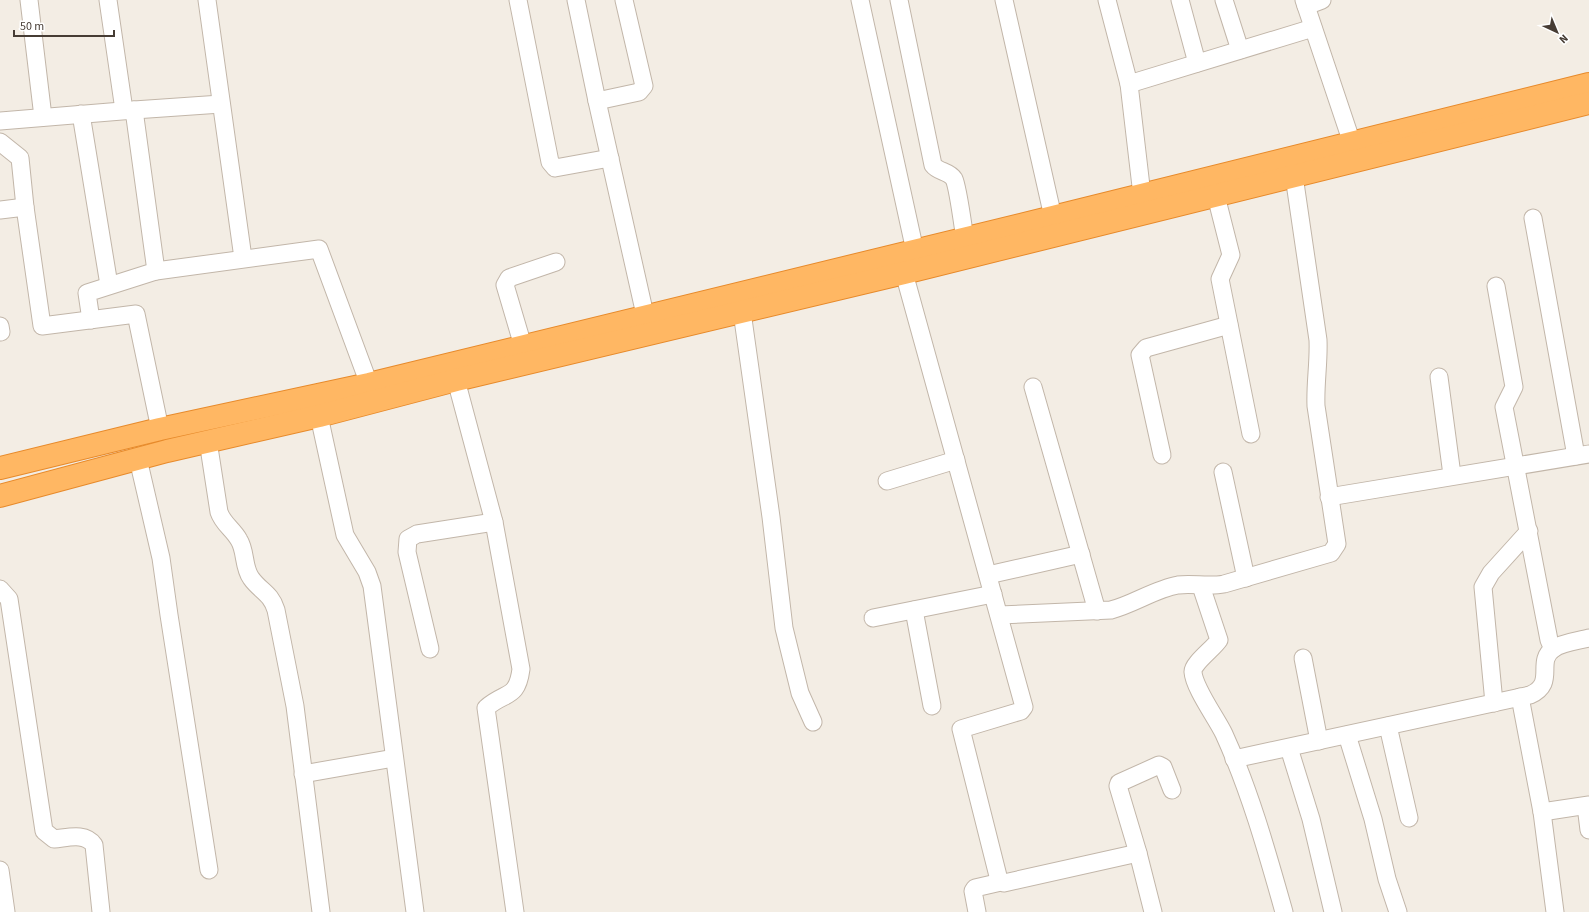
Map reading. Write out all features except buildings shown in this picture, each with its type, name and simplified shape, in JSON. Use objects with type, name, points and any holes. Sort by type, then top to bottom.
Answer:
[{"type":"highway","points":[[0,496],[208,441],[319,416],[456,380],[647,325],[916,251],[1589,84]]},
{"type":"highway","points":[[0,468],[160,429],[369,384],[523,346],[647,325],[742,312],[1589,103]]},
{"type":"street","points":[[29,0],[43,117]]},
{"type":"street","points":[[108,0],[129,110],[156,271]]},
{"type":"street","points":[[207,0],[243,258]]},
{"type":"street","points":[[518,0],[550,162],[555,168],[610,158]]},
{"type":"street","points":[[576,0],[647,325]]},
{"type":"street","points":[[597,101],[639,92],[644,86],[624,0]]},
{"type":"street","points":[[860,0],[916,251]]},
{"type":"street","points":[[899,0],[933,165],[954,180],[966,239]]},
{"type":"street","points":[[1004,0],[1053,217]]},
{"type":"street","points":[[1107,0],[1129,84],[1142,195]]},
{"type":"street","points":[[1180,0],[1197,63]]},
{"type":"street","points":[[1224,0],[1240,50]]},
{"type":"street","points":[[1322,0],[1305,3],[1352,143]]},
{"type":"street","points":[[1129,84],[1313,28]]},
{"type":"street","points":[[0,121],[221,104]]},
{"type":"street","points":[[82,114],[109,286]]},
{"type":"street","points":[[0,142],[20,158],[25,207],[42,326],[136,314],[160,429]]},
{"type":"street","points":[[999,615],[1097,611],[1124,607],[1177,585],[1201,586],[1224,584],[1331,553],[1334,550],[1337,544],[1316,406],[1315,391],[1319,360],[1318,340],[1294,176]]},
{"type":"street","points":[[1216,196],[1231,255],[1220,279],[1251,434]]},
{"type":"street","points":[[0,210],[25,207]]},
{"type":"street","points":[[1329,497],[1452,475],[1582,455],[1533,218]]},
{"type":"street","points":[[91,320],[87,292],[156,271],[319,248],[369,384]]},
{"type":"street","points":[[523,346],[505,285],[506,280],[556,262]]},
{"type":"street","points":[[904,273],[1024,709],[961,729],[999,880],[1001,882]]},
{"type":"street","points":[[1496,286],[1514,387],[1504,406],[1549,640],[1553,649]]},
{"type":"street","points":[[742,312],[771,517],[784,628],[800,693],[813,722]]},
{"type":"street","points":[[1162,455],[1140,355],[1146,348],[1230,325]]},
{"type":"street","points":[[1440,377],[1452,475]]},
{"type":"street","points":[[456,380],[494,522],[521,669],[519,683],[513,693],[494,701],[486,708],[515,912]]},
{"type":"street","points":[[1033,387],[1097,611]]},
{"type":"street","points":[[319,416],[345,535],[367,572],[372,586],[415,912]]},
{"type":"street","points":[[208,441],[219,512],[222,520],[239,539],[247,571],[251,578],[269,595],[276,610],[295,706],[321,912]]},
{"type":"street","points":[[138,459],[161,558],[168,615],[209,870]]},
{"type":"street","points":[[887,481],[956,460]]},
{"type":"street","points":[[1223,472],[1246,578]]},
{"type":"street","points":[[430,649],[406,552],[408,539],[417,534],[494,522]]},
{"type":"street","points":[[1494,703],[1482,587],[1491,573],[1529,531]]},
{"type":"street","points":[[988,575],[1081,554]]},
{"type":"street","points":[[1201,586],[1219,640],[1215,647],[1195,665],[1193,671],[1207,704],[1224,734],[1250,800],[1284,912]]},
{"type":"street","points":[[0,589],[9,599],[44,831],[54,839],[85,836],[94,845],[101,912]]},
{"type":"street","points":[[872,618],[993,594]]},
{"type":"street","points":[[914,610],[932,706]]},
{"type":"street","points":[[1234,759],[1494,703],[1538,692],[1543,686],[1547,655],[1559,646],[1589,638]]},
{"type":"street","points":[[1303,658],[1319,741]]},
{"type":"street","points":[[1520,697],[1542,812],[1555,912]]},
{"type":"street","points":[[1388,726],[1409,818]]},
{"type":"street","points":[[1347,735],[1373,819],[1387,879],[1398,912]]},
{"type":"street","points":[[1289,748],[1311,819],[1320,865],[1333,912]]},
{"type":"street","points":[[303,774],[394,758]]},
{"type":"street","points":[[1154,912],[1118,786],[1119,783],[1159,765],[1163,767],[1172,790]]},
{"type":"street","points":[[1542,812],[1588,806],[1589,830]]},
{"type":"street","points":[[977,912],[973,890],[975,888],[1138,853]]},
{"type":"street","points":[[0,870],[6,912]]}]
